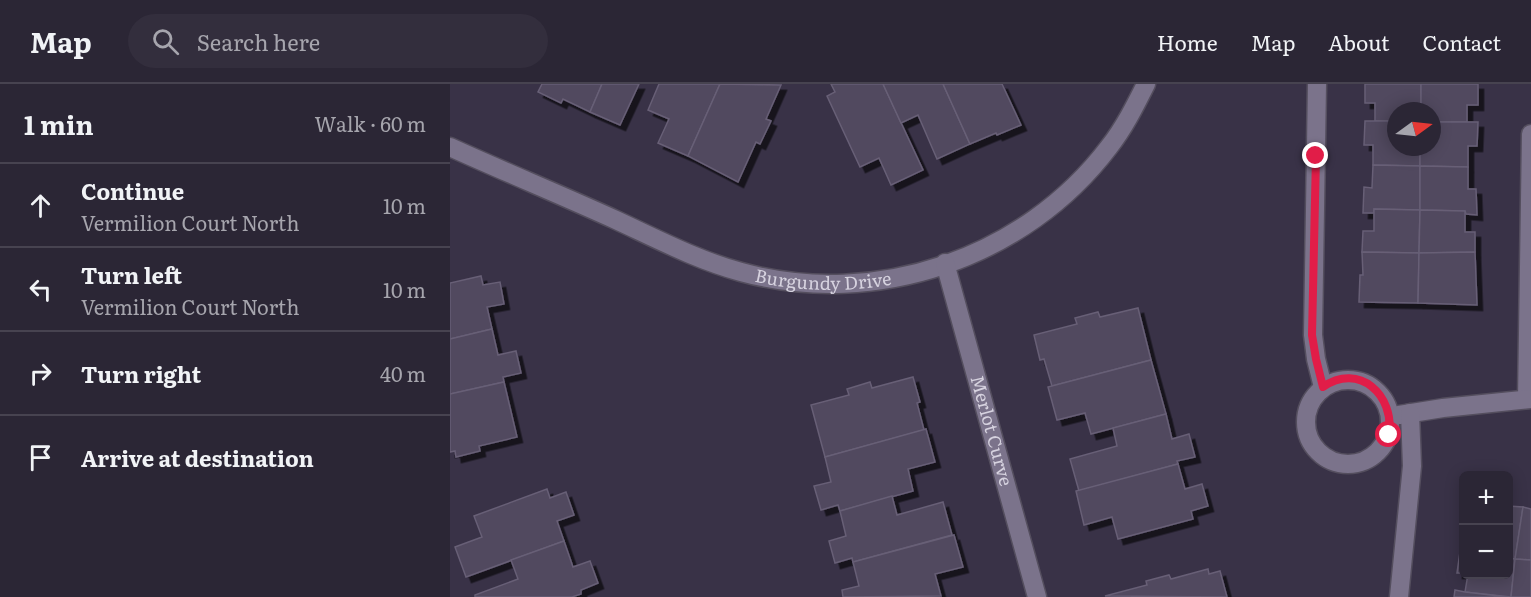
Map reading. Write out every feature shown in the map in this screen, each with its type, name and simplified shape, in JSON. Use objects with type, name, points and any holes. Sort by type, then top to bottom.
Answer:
[{"type":"street","name":"Burgundy Drive","points":[[450,147],[681,251],[741,272],[822,285],[850,285],[880,282],[912,275],[987,247],[1031,221],[1071,189],[1110,146],[1146,84]]},
{"type":"street","points":[[1317,84],[1312,335],[1323,387]]},
{"type":"street","points":[[1390,416],[1529,399],[1531,134]]},
{"type":"street","name":"Merlot Curve","points":[[945,263],[1037,597]]},
{"type":"street","points":[[1349,379],[1368,384],[1384,398],[1390,416],[1389,435],[1384,444],[1371,457],[1353,464],[1335,462],[1318,452],[1312,445],[1306,425],[1309,405],[1323,387],[1329,383],[1349,379]]},
{"type":"street","points":[[1399,597],[1412,466],[1410,413]]},
{"type":"building","points":[[542,84],[602,84],[590,112],[563,99],[561,103],[538,92]]},
{"type":"building","points":[[602,84],[639,84],[620,125],[590,112]]},
{"type":"building","points":[[659,84],[720,84],[688,156],[658,143],[669,119],[648,110]]},
{"type":"building","points":[[720,84],[781,85],[766,119],[771,121],[760,144],[756,142],[738,182],[688,156]]},
{"type":"building","points":[[831,84],[883,84],[923,170],[891,185],[879,158],[860,167],[827,96],[835,92]]},
{"type":"building","points":[[883,84],[943,84],[970,144],[937,159],[918,115],[901,123]]},
{"type":"building","points":[[943,84],[1002,84],[1021,125],[970,144]]},
{"type":"building","points":[[1365,84],[1421,84],[1421,102],[1387,102],[1387,121],[1375,121],[1375,103],[1365,103]]},
{"type":"building","points":[[1421,84],[1478,84],[1478,105],[1467,105],[1467,122],[1441,122],[1441,102],[1421,102]]},
{"type":"building","points":[[1365,121],[1387,121],[1387,156],[1420,156],[1420,166],[1373,165],[1373,145],[1364,145]]},
{"type":"building","points":[[1441,122],[1478,122],[1477,146],[1468,146],[1468,167],[1420,166],[1420,156],[1441,156]]},
{"type":"building","points":[[1373,165],[1420,166],[1420,210],[1374,209],[1374,213],[1363,213],[1364,187],[1372,188]]},
{"type":"building","points":[[1420,166],[1468,167],[1468,189],[1476,189],[1477,215],[1466,214],[1465,211],[1420,210]]},
{"type":"building","points":[[1374,209],[1420,210],[1419,253],[1362,252],[1363,231],[1374,231]]},
{"type":"building","points":[[1420,210],[1465,211],[1465,232],[1475,232],[1475,252],[1419,253]]},
{"type":"building","points":[[1362,252],[1419,253],[1418,303],[1359,302],[1360,275],[1363,275]]},
{"type":"building","points":[[1475,252],[1477,305],[1418,303],[1419,253]]},
{"type":"building","points":[[481,276],[483,285],[500,282],[504,304],[487,307],[492,329],[450,339],[450,283]]},
{"type":"building","points":[[1138,308],[1151,360],[1052,386],[1044,359],[1040,360],[1034,335],[1077,324],[1075,318],[1098,312],[1100,317]]},
{"type":"building","points":[[492,329],[498,355],[516,351],[521,373],[503,377],[504,382],[450,394],[450,339]]},
{"type":"building","points":[[1151,360],[1166,414],[1091,434],[1085,413],[1057,420],[1048,387]]},
{"type":"building","points":[[913,377],[924,430],[825,457],[811,405],[849,395],[847,389],[870,382],[872,388]]},
{"type":"building","points":[[504,382],[517,437],[479,446],[480,451],[456,457],[455,451],[450,452],[450,394]]},
{"type":"building","points":[[1166,414],[1172,439],[1189,434],[1195,457],[1177,461],[1178,464],[1079,491],[1070,459],[1117,446],[1113,428]]},
{"type":"building","points":[[926,429],[935,462],[908,469],[913,491],[840,511],[838,505],[821,510],[814,486],[831,482],[825,457]]},
{"type":"building","points":[[1178,464],[1185,489],[1202,484],[1208,506],[1191,511],[1193,519],[1118,539],[1112,517],[1084,525],[1076,491]]},
{"type":"building","points":[[547,489],[550,498],[566,492],[574,515],[557,521],[564,541],[466,577],[455,547],[482,537],[474,516]]},
{"type":"building","points":[[892,496],[897,515],[943,502],[952,535],[853,562],[852,558],[835,563],[829,541],[846,536],[840,511]]},
{"type":"building","points":[[1513,506],[1523,507],[1515,559],[1513,559]]},
{"type":"building","points":[[1523,507],[1531,509],[1531,560],[1515,559]]},
{"type":"building","points":[[954,535],[963,567],[935,574],[941,596],[843,597],[842,590],[859,586],[853,562]]},
{"type":"building","points":[[564,541],[573,567],[590,561],[598,583],[581,590],[581,594],[572,597],[475,597],[475,595],[518,579],[511,560]]},
{"type":"building","points":[[1515,559],[1531,560],[1531,597],[1511,597]]},
{"type":"building","points":[[1208,569],[1209,574],[1220,571],[1227,597],[1105,596],[1147,585],[1146,581],[1169,575],[1171,579]]},
{"type":"building","points":[[1467,579],[1513,579],[1511,597],[1465,592]]},
{"type":"building","points":[[1455,590],[1465,592],[1507,597],[1454,597]]},
{"type":"route","points":[[1316,156],[1312,335],[1323,387],[1329,383],[1349,379],[1359,380],[1377,390],[1388,406],[1389,435]]}]
